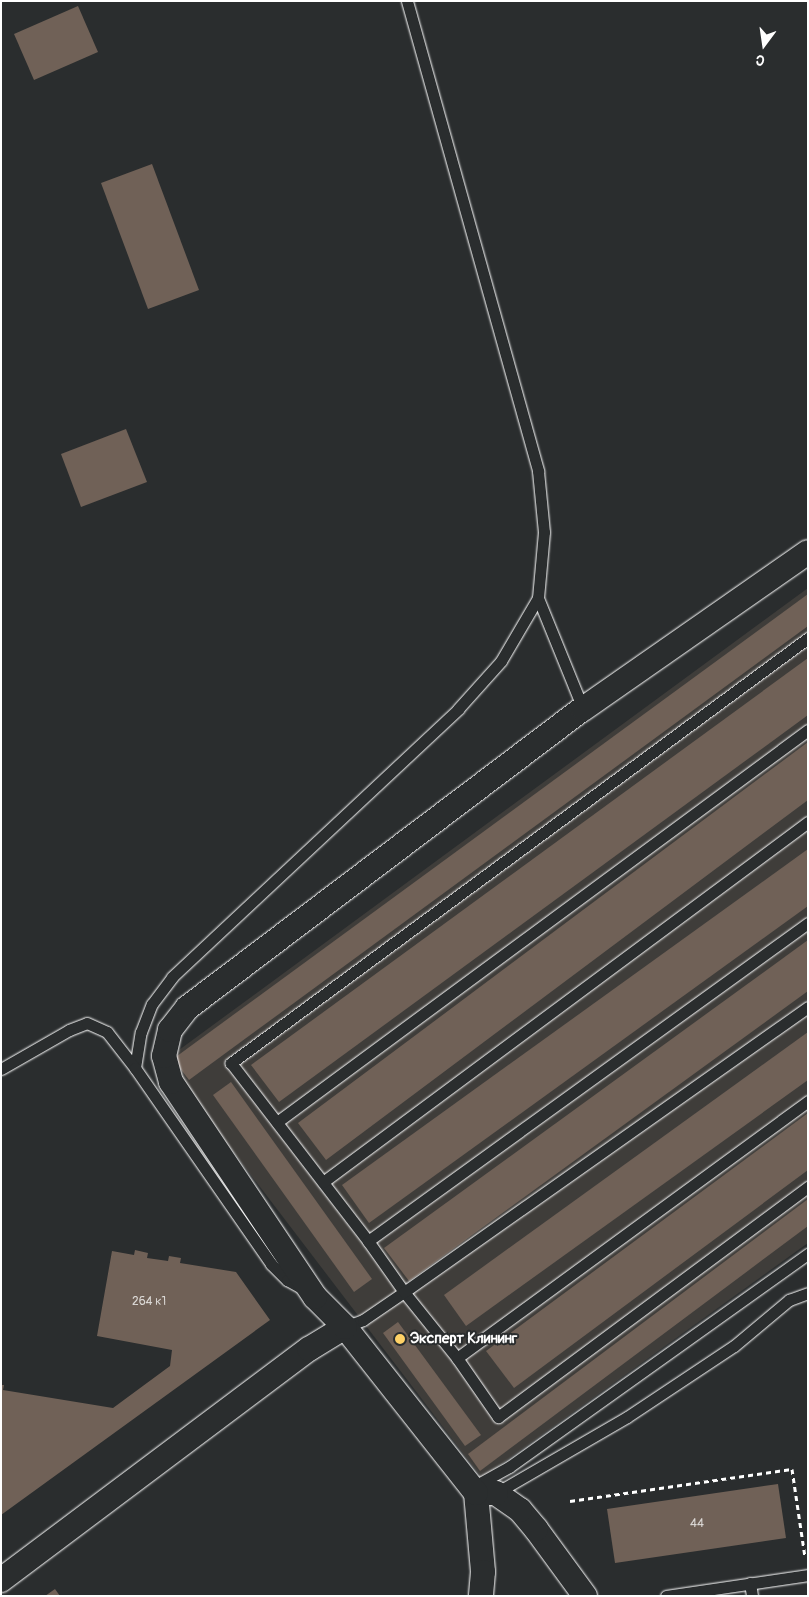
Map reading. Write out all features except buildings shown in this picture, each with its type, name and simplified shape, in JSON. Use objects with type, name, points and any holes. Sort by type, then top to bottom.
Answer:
[{"type":"street","points":[[585,1596],[520,1510],[481,1491],[345,1327],[315,1297],[171,1082],[164,1056],[170,1030],[187,1008],[584,709],[808,552]]},
{"type":"street","points":[[1,1580],[309,1349],[345,1327]]},
{"type":"street","points":[[481,1491],[482,1596]]},
{"type":"lane","points":[[135,1068],[141,1032],[152,1004],[172,977],[458,709],[501,661],[538,598],[544,532],[538,471],[407,1]]},
{"type":"lane","points":[[538,598],[584,709]]},
{"type":"lane","points":[[808,638],[231,1063],[368,1241],[404,1292],[457,1358],[498,1417],[808,1187]]},
{"type":"lane","points":[[277,1122],[808,730]]},
{"type":"lane","points":[[323,1182],[808,822]]},
{"type":"lane","points":[[368,1241],[808,923]]},
{"type":"lane","points":[[345,1327],[363,1320],[404,1292],[808,1007]]},
{"type":"lane","points":[[1,1069],[69,1030],[87,1023],[107,1032],[135,1068],[271,1264],[287,1280],[315,1297]]},
{"type":"lane","points":[[457,1358],[808,1101]]},
{"type":"lane","points":[[481,1491],[509,1467],[808,1254]]},
{"type":"lane","points":[[481,1491],[627,1417],[734,1346],[789,1300],[808,1293]]},
{"type":"lane","points":[[666,1596],[808,1575]]},
{"type":"lane","points":[[750,1583],[752,1596]]},
{"type":"path","points":[[570,1501],[792,1469],[808,1575]]},
{"type":"shaded area","points":[[808,588],[808,1243],[482,1478],[164,1061]]},
{"type":"place","name":"Эксперт Клининг","points":[[400,1339]]}]
